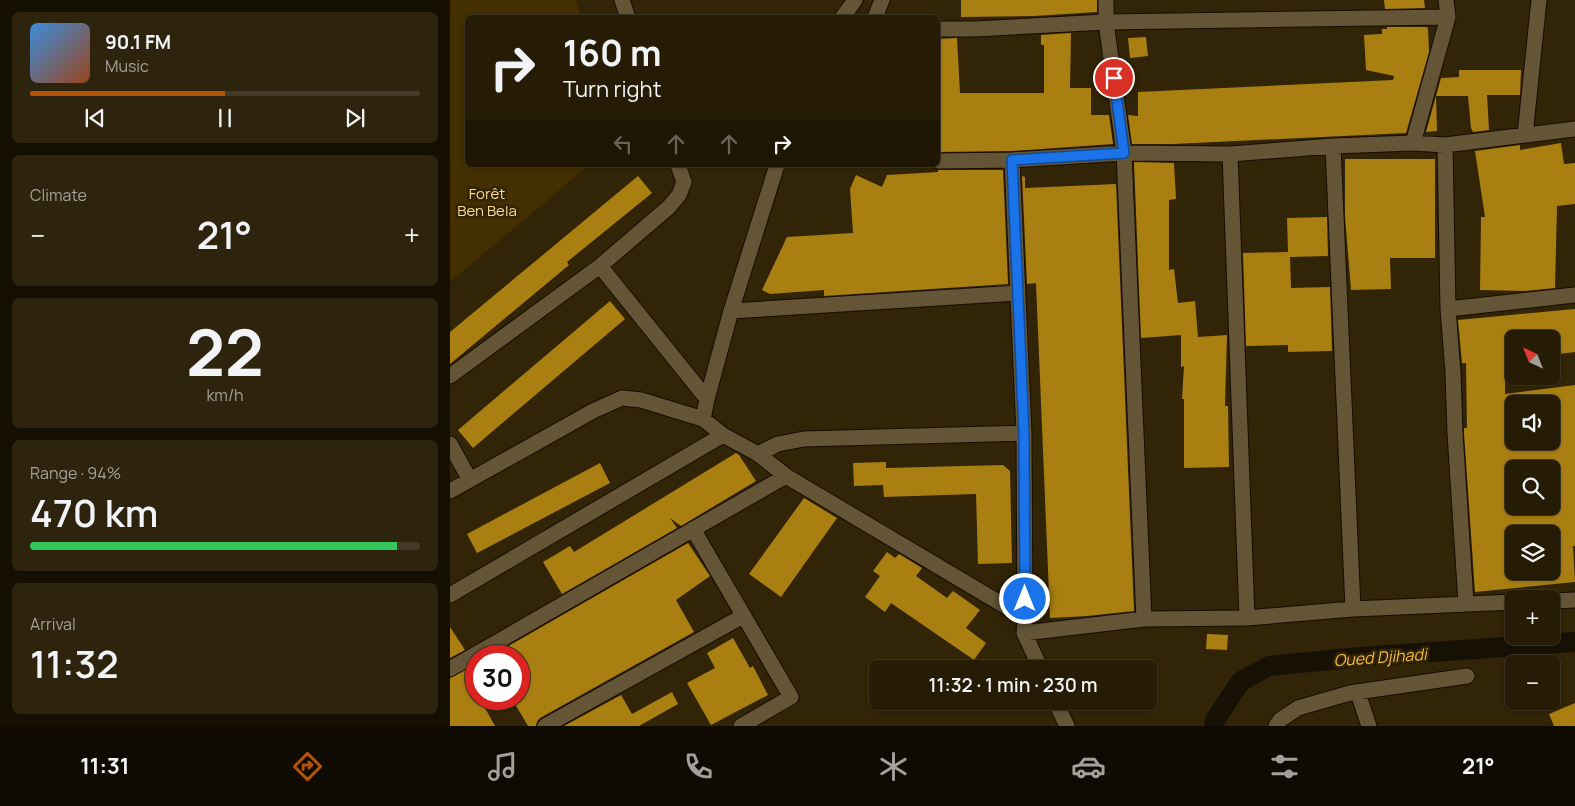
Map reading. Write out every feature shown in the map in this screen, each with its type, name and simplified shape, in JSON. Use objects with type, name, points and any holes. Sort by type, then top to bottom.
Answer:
[{"type":"street","points":[[622,0],[627,15]]},
{"type":"street","points":[[844,15],[855,0]]},
{"type":"street","points":[[876,15],[882,0]]},
{"type":"street","points":[[1106,0],[1106,22],[1124,153],[1144,620]]},
{"type":"street","points":[[1413,143],[1448,17],[1446,0]]},
{"type":"street","points":[[1525,135],[1539,0]]},
{"type":"street","points":[[940,29],[1106,22],[1448,17]]},
{"type":"street","points":[[940,161],[1012,160],[1124,153],[1230,154],[1333,146],[1413,143],[1445,145],[1575,128]]},
{"type":"street","points":[[1445,145],[1448,308],[1466,603]]},
{"type":"street","points":[[1333,146],[1353,609]]},
{"type":"street","points":[[1230,154],[1247,618]]},
{"type":"street","points":[[1012,160],[1024,433],[1024,633],[1036,660]]},
{"type":"street","points":[[450,376],[600,266],[669,207],[679,195],[684,182],[679,167]]},
{"type":"street","points":[[703,419],[731,311],[776,167]]},
{"type":"street","points":[[600,266],[707,399]]},
{"type":"street","points":[[731,311],[1018,293]]},
{"type":"street","points":[[1448,308],[1575,296]]},
{"type":"street","points":[[450,491],[593,410],[622,398],[641,400],[703,419],[723,435],[758,454],[786,476],[1025,618]]},
{"type":"street","points":[[758,454],[778,444],[804,439],[1024,433]]},
{"type":"street","points":[[450,596],[723,435]]},
{"type":"street","points":[[450,444],[470,480]]},
{"type":"street","points":[[450,669],[786,476]]},
{"type":"street","points":[[693,530],[790,697],[741,726]]},
{"type":"street","points":[[1560,601],[1575,600]]},
{"type":"street","points":[[1024,633],[1144,620],[1247,618],[1353,609],[1505,602]]},
{"type":"street","points":[[545,726],[744,616]]},
{"type":"street","points":[[1276,726],[1280,720],[1298,708],[1350,693],[1467,676]]},
{"type":"street","points":[[1358,693],[1369,726]]},
{"type":"street","points":[[1059,710],[1067,726]]},
{"type":"green space","name":"Forêt Ben Bela","points":[[450,0],[576,0],[580,15],[465,15],[465,167],[587,167],[450,282]]},
{"type":"building","points":[[961,0],[1097,0],[1097,12],[1034,16],[961,17]]},
{"type":"building","points":[[1384,0],[1424,0],[1425,8],[1385,9]]},
{"type":"building","points":[[1387,27],[1428,28],[1429,52],[1406,133],[1173,144],[1132,144],[1128,115],[1138,116],[1138,92],[1393,80],[1394,76],[1366,70],[1364,35],[1382,34],[1382,29],[1387,29]]},
{"type":"building","points":[[1071,33],[1070,88],[1091,88],[1091,115],[1109,115],[1113,144],[1012,151],[940,152],[940,39],[957,38],[960,93],[1044,93],[1044,45],[1041,45],[1041,35]]},
{"type":"building","points":[[1146,37],[1148,56],[1130,58],[1128,38]]},
{"type":"building","points":[[1459,70],[1521,70],[1520,95],[1487,95],[1489,130],[1473,132],[1468,96],[1436,96],[1441,78],[1459,77]]},
{"type":"building","points":[[1436,96],[1437,131],[1426,132]]},
{"type":"building","points":[[1561,143],[1564,164],[1575,163],[1575,204],[1557,206],[1555,288],[1525,291],[1480,290],[1481,217],[1485,217],[1475,151],[1520,145],[1520,150]]},
{"type":"building","points":[[1345,159],[1435,159],[1435,258],[1390,258],[1391,289],[1351,290],[1345,216]]},
{"type":"building","points":[[1134,162],[1174,163],[1176,199],[1169,200],[1169,270],[1174,269],[1178,303],[1195,301],[1198,337],[1227,335],[1225,406],[1228,406],[1229,467],[1184,468],[1184,399],[1182,399],[1184,366],[1181,367],[1181,335],[1141,338]]},
{"type":"building","points":[[938,170],[1003,170],[1008,284],[824,296],[824,290],[770,294],[762,290],[787,237],[853,233],[850,189],[856,175],[882,187],[887,175],[938,172]]},
{"type":"building","points":[[638,176],[652,193],[567,262],[569,265],[450,364],[450,332]]},
{"type":"building","points":[[1022,176],[1025,177],[1025,188],[1116,184],[1134,611],[1050,618],[1036,283],[1027,284]]},
{"type":"building","points":[[1327,217],[1328,256],[1290,257],[1291,288],[1330,287],[1332,351],[1288,352],[1288,345],[1246,346],[1243,253],[1288,252],[1287,218]]},
{"type":"building","points":[[610,301],[625,319],[473,448],[458,430]]},
{"type":"building","points":[[1575,309],[1575,352],[1560,354],[1560,330],[1505,330],[1505,394],[1575,385],[1575,546],[1573,546],[1575,582],[1475,592],[1464,433],[1464,428],[1467,428],[1466,363],[1462,363],[1458,320]]},
{"type":"building","points":[[736,453],[756,481],[681,526],[670,518],[677,528],[562,594],[543,562],[570,546],[574,552]]},
{"type":"building","points":[[886,462],[886,468],[1003,465],[1010,471],[1012,563],[978,564],[976,494],[884,497],[883,485],[854,486],[853,463]]},
{"type":"building","points":[[600,463],[610,483],[477,553],[467,534]]},
{"type":"building","points":[[804,498],[837,518],[781,597],[749,574]]},
{"type":"building","points":[[688,543],[710,576],[676,600],[694,632],[540,718],[536,726],[528,726],[519,710],[530,710],[530,645],[510,645]]},
{"type":"building","points":[[887,552],[895,558],[899,554],[922,568],[916,576],[947,598],[953,591],[980,610],[966,628],[986,643],[974,660],[891,603],[885,612],[865,597],[880,576],[873,571]]},
{"type":"building","points":[[450,627],[465,650],[450,658]]},
{"type":"building","points":[[1207,634],[1228,635],[1227,650],[1206,649]]},
{"type":"building","points":[[733,638],[750,668],[753,666],[768,695],[711,725],[687,683],[715,668],[707,653]]},
{"type":"building","points":[[465,670],[465,710],[486,710],[495,726],[450,726],[450,678]]},
{"type":"building","points":[[672,692],[678,704],[639,726],[564,726],[621,695],[632,714]]},
{"type":"building","points":[[1575,703],[1575,726],[1554,726],[1549,714]]},
{"type":"waterway","name":"Oued Djihadi","points":[[1214,726],[1215,720],[1241,681],[1269,666],[1360,657],[1575,642]]},
{"type":"route","points":[[1025,599],[1024,433],[1012,160],[1124,153],[1114,78]]}]
